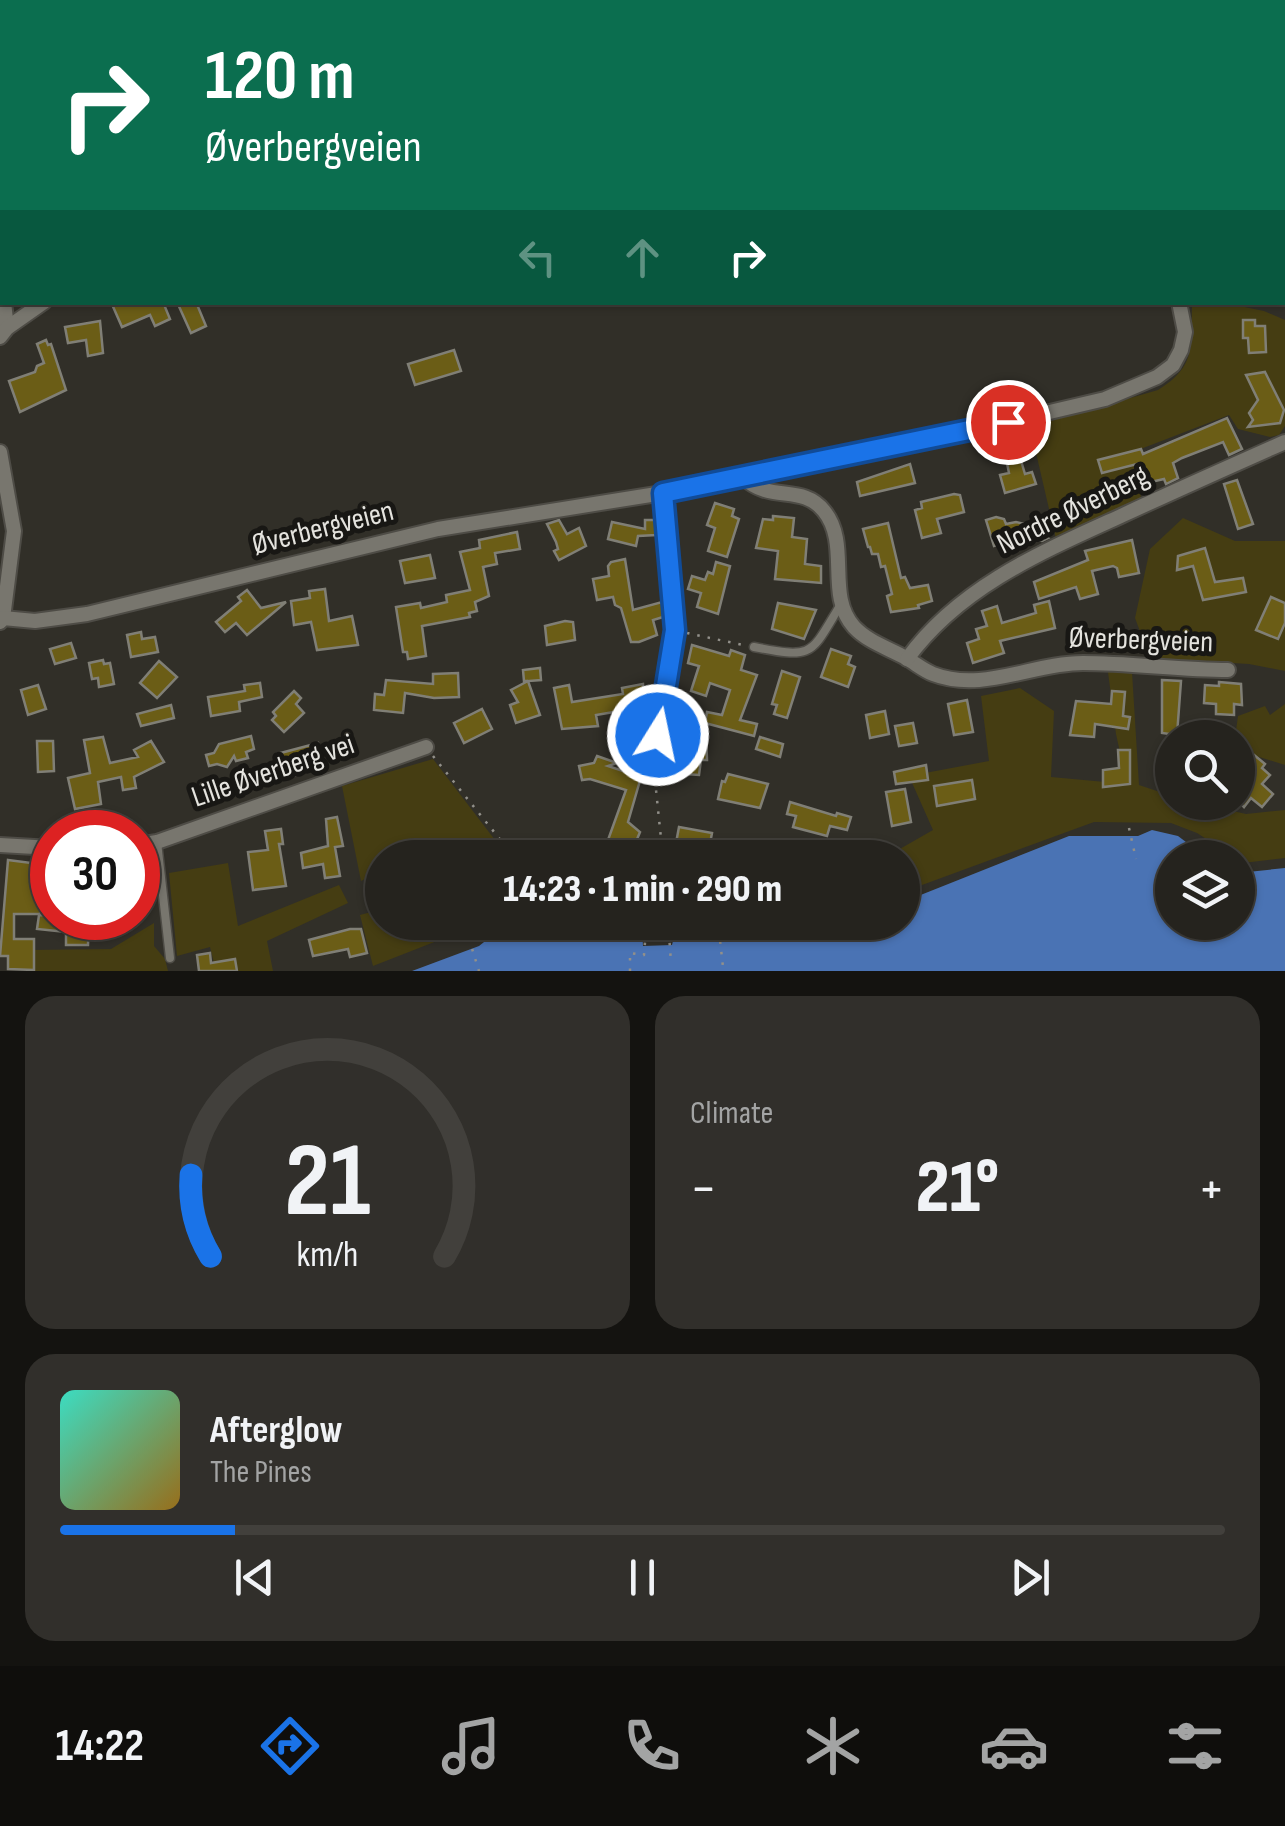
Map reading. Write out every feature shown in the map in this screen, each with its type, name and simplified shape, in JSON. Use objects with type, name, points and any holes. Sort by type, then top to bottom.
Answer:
[{"type":"street","points":[[3,332],[4,305]]},
{"type":"street","points":[[3,332],[40,305]]},
{"type":"street","name":"Øverbergveien","points":[[2,620],[34,621],[87,614],[438,528],[663,493],[939,438],[1122,393],[1173,366],[1182,350],[1185,332],[1180,305]]},
{"type":"street","name":"Nordre Øverberg","points":[[907,658],[926,632],[990,582],[1056,546],[1285,442]]},
{"type":"street","points":[[0,452],[14,531],[2,620]]},
{"type":"street","points":[[743,477],[754,488],[795,494],[822,508],[834,532],[841,604]]},
{"type":"street","points":[[654,764],[675,630],[663,493]]},
{"type":"street","name":"Øverbergveien","points":[[841,604],[852,625],[867,638],[936,675],[976,681],[1035,667],[1082,663],[1228,670]]},
{"type":"street","name":"Lille Øverberg vei","points":[[160,841],[426,747]]},
{"type":"street","points":[[0,844],[30,846]]},
{"type":"lane","points":[[754,647],[795,655],[813,649],[841,604]]},
{"type":"lane","points":[[160,869],[170,958]]},
{"type":"path","points":[[675,630],[754,647]]},
{"type":"path","points":[[426,747],[501,840]]},
{"type":"path","points":[[654,764],[661,840]]},
{"type":"path","points":[[1130,828],[1136,859]]},
{"type":"path","points":[[469,940],[479,971]]},
{"type":"path","points":[[630,971],[630,953],[644,955],[645,940]]},
{"type":"path","points":[[668,940],[671,962],[669,940]]},
{"type":"path","points":[[720,940],[723,967]]},
{"type":"shaded area","points":[[1192,305],[1235,305],[1285,320],[1285,426],[1279,435],[1270,437],[1238,429],[1229,415],[1138,450],[1141,502],[1056,539],[1030,427],[1158,390],[1180,372],[1191,343]]},
{"type":"shaded area","points":[[1183,518],[1235,541],[1285,541],[1285,671],[1249,664],[1150,658],[1135,618],[1150,549]]},
{"type":"shaded area","points":[[1108,672],[1132,672],[1139,785],[1155,790],[1155,820],[1255,820],[1255,813],[1285,810],[1285,858],[1255,862],[1255,840],[1208,840],[1171,823],[1094,822],[920,886],[920,840],[916,840],[933,830],[909,776],[989,761],[981,696],[1020,688],[1054,711],[1051,777],[1127,784]]},
{"type":"shaded area","points":[[1285,704],[1285,765],[1255,756],[1255,720],[1237,720],[1238,716],[1265,706],[1270,715]]},
{"type":"shaded area","points":[[433,759],[495,840],[365,840],[365,879],[361,881],[342,786]]},
{"type":"shaded area","points":[[228,863],[238,926],[339,885],[348,903],[267,941],[273,971],[216,971],[210,947],[177,956],[169,873]]},
{"type":"shaded area","points":[[126,940],[154,940],[168,971],[28,971],[29,950],[111,949]]},
{"type":"shaded area","points":[[366,940],[440,940],[373,966]]},
{"type":"water","points":[[1152,830],[1183,840],[1155,840],[1155,940],[1255,940],[1255,871],[1285,868],[1285,971],[412,971],[487,940],[643,940],[643,946],[672,945],[673,940],[920,940],[920,895],[1069,836],[1138,836]]},
{"type":"building","points":[[112,305],[164,305],[170,319],[155,326],[150,315],[122,327]]},
{"type":"building","points":[[178,305],[197,305],[206,326],[191,333]]},
{"type":"building","points":[[1243,320],[1255,320],[1255,326],[1265,326],[1266,352],[1249,353],[1248,338],[1243,338]]},
{"type":"building","points":[[100,321],[103,353],[88,356],[86,340],[68,343],[65,327]]},
{"type":"building","points":[[46,340],[51,344],[66,390],[20,412],[9,381],[35,372],[44,363],[37,344]]},
{"type":"building","points":[[454,350],[461,371],[415,385],[408,364]]},
{"type":"building","points":[[1265,372],[1284,410],[1280,423],[1248,427],[1253,420],[1249,413],[1258,400],[1246,375]]},
{"type":"building","points":[[1227,418],[1242,449],[1229,455],[1223,442],[1182,458],[1173,463],[1178,478],[1166,484],[1164,479],[1142,484],[1137,464],[1102,473],[1098,460],[1141,449],[1143,454]]},
{"type":"building","points":[[1020,440],[1023,453],[1019,454],[1025,474],[1032,472],[1036,484],[1005,493],[1000,475],[1009,473],[1003,443]]},
{"type":"building","points":[[910,464],[915,483],[860,496],[857,482]]},
{"type":"building","points":[[1237,480],[1253,524],[1238,529],[1224,484]]},
{"type":"building","points":[[960,495],[964,512],[937,519],[941,533],[922,538],[915,510],[922,508],[921,502]]},
{"type":"building","points":[[715,503],[734,509],[732,516],[739,519],[727,557],[708,551],[715,528],[707,525]]},
{"type":"building","points":[[773,516],[794,518],[792,537],[807,539],[805,564],[821,566],[821,583],[775,579],[778,551],[756,548],[763,519],[773,520]]},
{"type":"building","points":[[996,517],[1006,524],[1037,527],[1048,538],[1022,538],[994,546],[986,520]]},
{"type":"building","points":[[559,520],[567,534],[579,528],[586,546],[559,560],[547,524]]},
{"type":"building","points":[[645,520],[655,520],[656,535],[638,536],[636,546],[608,539],[612,522],[645,529]]},
{"type":"building","points":[[888,523],[901,578],[905,577],[910,588],[928,585],[932,601],[918,605],[919,608],[891,612],[887,596],[892,594],[885,566],[881,567],[878,554],[872,554],[863,529]]},
{"type":"building","points":[[517,532],[520,549],[495,553],[497,564],[483,567],[489,596],[475,602],[477,611],[469,613],[470,617],[422,626],[426,656],[408,659],[407,652],[403,652],[396,607],[420,603],[421,608],[447,602],[446,595],[470,590],[460,552],[480,548],[479,540]]},
{"type":"building","points":[[1132,540],[1139,573],[1119,577],[1113,566],[1092,571],[1098,594],[1080,599],[1076,587],[1039,599],[1034,582],[1088,560],[1085,551]]},
{"type":"building","points":[[1205,548],[1215,582],[1243,578],[1246,592],[1203,600],[1193,566],[1177,570],[1178,556]]},
{"type":"building","points":[[430,555],[435,578],[405,583],[400,561]]},
{"type":"building","points":[[625,559],[633,610],[662,602],[663,617],[653,620],[657,635],[639,642],[631,642],[621,608],[615,605],[613,597],[597,600],[593,579],[609,576],[611,562]]},
{"type":"building","points":[[716,562],[730,566],[718,614],[697,607],[701,593],[688,589],[692,576],[705,580],[708,572],[713,574]]},
{"type":"building","points":[[325,589],[329,621],[352,616],[358,645],[317,650],[311,622],[294,625],[291,601],[310,598],[309,591]]},
{"type":"building","points":[[247,590],[261,608],[286,602],[247,635],[236,623],[225,632],[216,622],[241,601],[238,597]]},
{"type":"building","points":[[1271,597],[1285,603],[1285,623],[1278,639],[1256,630]]},
{"type":"building","points":[[1049,601],[1055,628],[1000,641],[1004,653],[973,663],[967,643],[979,639],[976,629],[987,626],[982,611],[997,606],[1002,623],[1036,613],[1034,605]]},
{"type":"building","points":[[778,603],[816,610],[804,639],[772,629]]},
{"type":"building","points":[[573,622],[575,640],[547,645],[545,626]]},
{"type":"building","points":[[141,632],[142,639],[155,637],[158,652],[131,657],[127,635]]},
{"type":"building","points":[[71,643],[76,658],[55,664],[50,649]]},
{"type":"building","points":[[692,645],[729,656],[731,650],[745,655],[741,670],[757,675],[740,720],[757,724],[754,736],[705,723],[707,712],[722,715],[730,690],[710,683],[706,696],[691,691],[699,666],[688,663]]},
{"type":"building","points":[[831,649],[851,656],[848,664],[855,667],[848,687],[821,677]]},
{"type":"building","points":[[103,660],[104,664],[110,663],[114,684],[99,687],[98,678],[92,679],[89,663]]},
{"type":"building","points":[[159,661],[177,677],[157,698],[140,683]]},
{"type":"building","points":[[540,668],[541,680],[524,681],[523,670]]},
{"type":"building","points":[[782,671],[800,677],[787,718],[774,714],[777,705],[772,704]]},
{"type":"building","points":[[458,673],[459,697],[405,693],[403,713],[374,710],[375,694],[384,695],[386,680],[433,684],[433,674]]},
{"type":"building","points":[[1162,680],[1181,681],[1178,720],[1162,720]]},
{"type":"building","points":[[528,681],[540,715],[516,723],[510,705],[518,702],[511,690]]},
{"type":"building","points":[[1219,682],[1241,684],[1242,705],[1234,704],[1234,715],[1216,714],[1216,704],[1204,703],[1205,685],[1219,686]]},
{"type":"building","points":[[260,683],[262,697],[239,702],[240,711],[211,716],[208,697],[245,691],[244,685]]},
{"type":"building","points":[[643,684],[645,714],[627,717],[626,710],[596,715],[598,726],[562,729],[554,688],[569,685],[572,702],[623,694],[622,688]]},
{"type":"building","points":[[38,685],[46,709],[28,715],[21,690]]},
{"type":"building","points":[[294,691],[301,698],[296,704],[304,713],[284,732],[272,720],[276,716],[273,712]]},
{"type":"building","points":[[1112,691],[1125,692],[1123,716],[1130,717],[1128,729],[1095,724],[1094,737],[1070,735],[1076,701],[1111,704]]},
{"type":"building","points":[[967,700],[973,732],[954,735],[948,704]]},
{"type":"building","points":[[171,705],[174,718],[141,726],[137,714]]},
{"type":"building","points":[[482,709],[492,729],[464,743],[454,723]]},
{"type":"building","points":[[885,711],[889,734],[870,738],[866,715]]},
{"type":"building","points":[[671,720],[681,721],[680,730],[706,733],[707,760],[701,760],[699,775],[685,774],[685,748],[667,747]]},
{"type":"building","points":[[913,723],[917,743],[899,746],[895,726]]},
{"type":"building","points":[[251,736],[254,749],[246,752],[248,758],[236,761],[234,756],[227,767],[209,766],[206,755],[214,753],[219,744]]},
{"type":"building","points":[[103,737],[110,763],[138,757],[134,750],[151,741],[164,762],[134,777],[136,788],[123,790],[121,777],[98,782],[101,804],[75,809],[68,778],[90,773],[84,740]]},
{"type":"building","points":[[760,737],[783,744],[780,757],[756,749]]},
{"type":"building","points":[[37,741],[53,741],[54,771],[38,772]]},
{"type":"building","points":[[318,743],[322,761],[294,767],[296,775],[282,778],[277,754]]},
{"type":"building","points":[[1118,750],[1130,750],[1130,784],[1103,787],[1103,770],[1119,768]]},
{"type":"building","points":[[597,756],[617,763],[608,766],[641,777],[628,822],[640,832],[637,840],[608,840],[626,790],[582,780],[579,766],[594,763]]},
{"type":"building","points":[[1255,756],[1270,775],[1262,784],[1273,794],[1262,807],[1255,801]]},
{"type":"building","points":[[926,765],[928,780],[896,784],[894,772]]},
{"type":"building","points":[[728,774],[768,784],[760,808],[718,799]]},
{"type":"building","points":[[972,780],[975,799],[937,806],[934,786]]},
{"type":"building","points":[[905,789],[911,822],[892,826],[886,792]]},
{"type":"building","points":[[790,802],[851,817],[847,830],[830,826],[827,836],[793,827],[796,816],[787,814]]},
{"type":"building","points":[[337,817],[343,846],[335,847],[340,876],[325,878],[323,864],[303,868],[301,853],[328,846],[326,819]]},
{"type":"building","points":[[679,827],[712,833],[711,840],[677,840]]},
{"type":"building","points":[[281,829],[283,844],[279,844],[286,886],[253,890],[248,852],[268,850],[265,831]]},
{"type":"building","points":[[8,860],[30,863],[30,914],[14,914],[14,939],[34,940],[34,970],[8,969],[8,956],[0,956]]},
{"type":"building","points":[[361,929],[367,953],[350,957],[348,949],[313,956],[309,940]]},
{"type":"building","points":[[66,940],[88,940],[88,945],[66,945]]},
{"type":"building","points":[[210,953],[211,963],[235,959],[237,971],[199,971],[197,955]]},
{"type":"route","points":[[658,735],[675,630],[663,493],[1008,422]]}]
